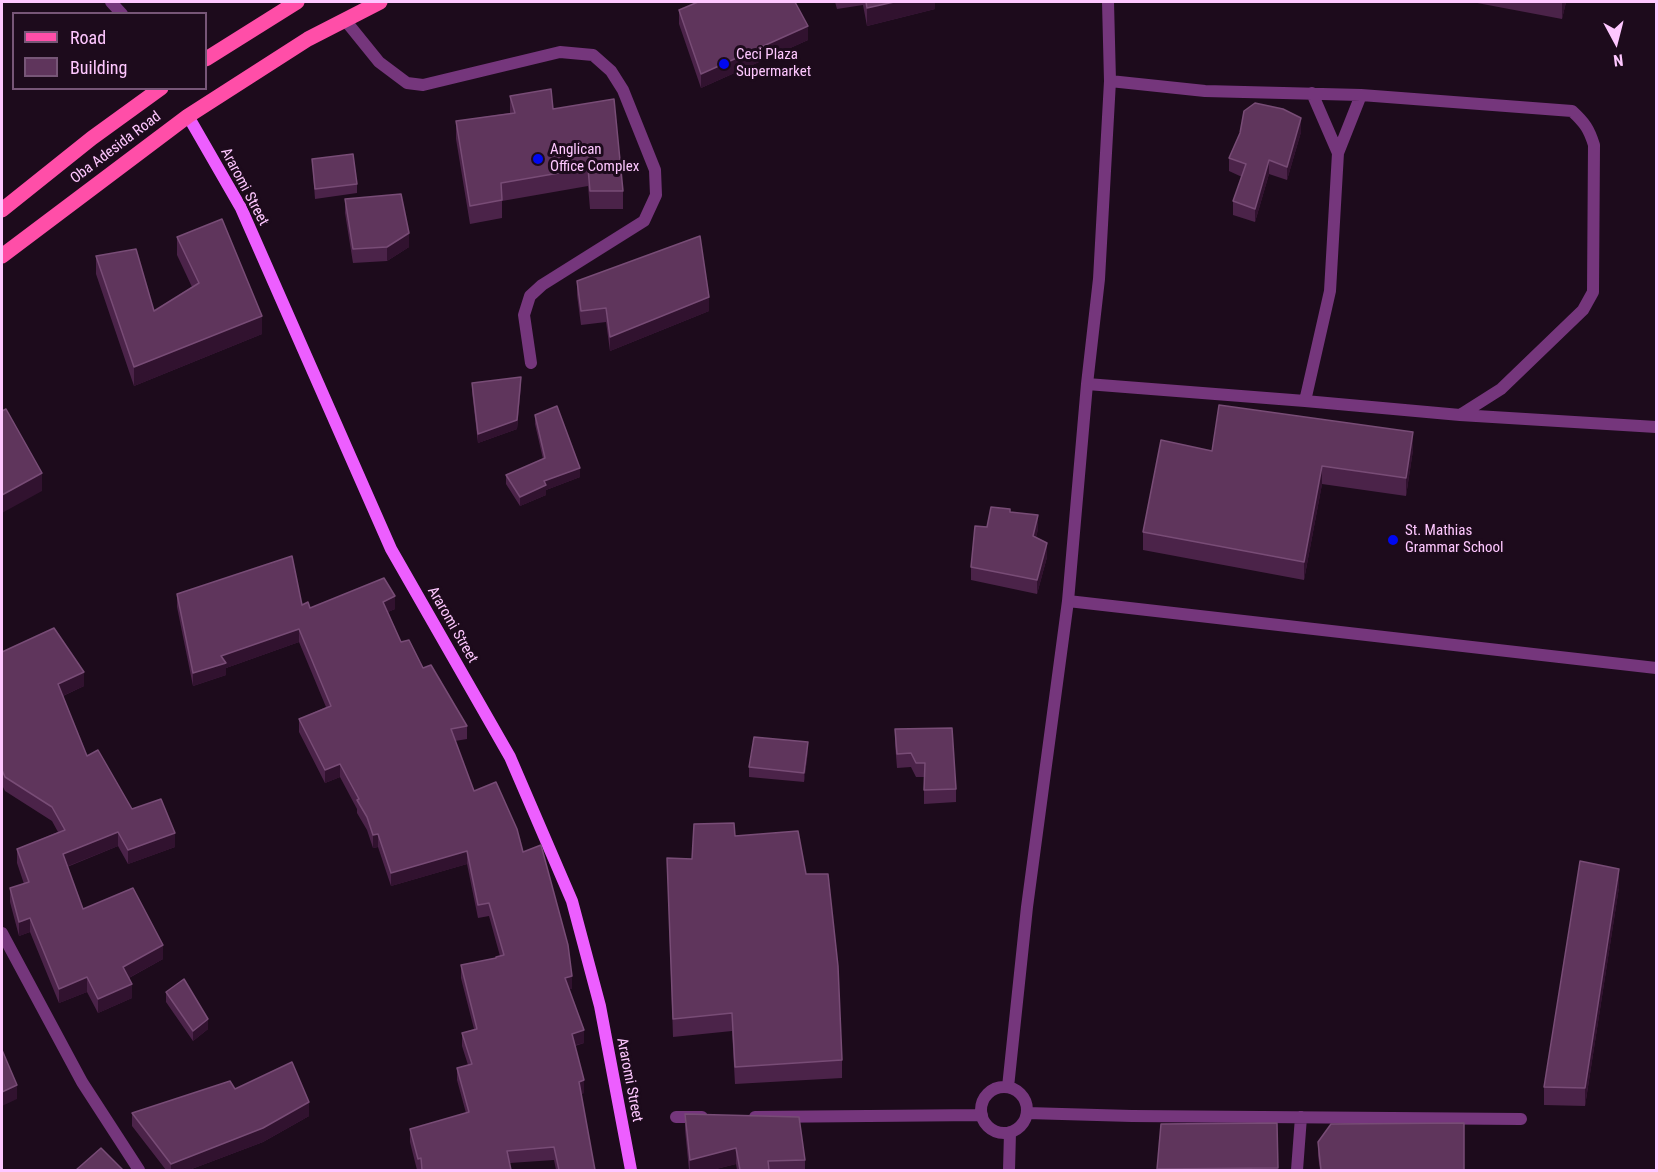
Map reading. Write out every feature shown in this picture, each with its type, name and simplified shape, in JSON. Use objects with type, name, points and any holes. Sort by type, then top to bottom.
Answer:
[{"type":"main road","points":[[207,58],[297,2]]},
{"type":"main road","name":"Oba Adesida Road","points":[[2,256],[188,116],[308,39],[380,2]]},
{"type":"main road","name":"Oba Adesida Road","points":[[2,210],[92,138],[157,90]]},
{"type":"street","points":[[1008,1087],[1027,907],[1068,601],[1099,279],[1110,81],[1108,2]]},
{"type":"street","points":[[345,20],[379,63],[407,83],[423,85],[560,52],[593,55],[611,70],[623,90],[655,170],[656,195],[644,221],[542,285],[530,296],[524,315],[531,363]]},
{"type":"street","points":[[1110,81],[1205,91],[1361,95],[1572,111],[1588,128],[1594,145],[1593,292],[1583,310],[1501,389],[1460,415]]},
{"type":"street","points":[[1312,93],[1338,153]]},
{"type":"street","points":[[1305,401],[1330,291],[1338,153],[1361,95]]},
{"type":"street","name":"Araromi Street","points":[[188,116],[241,208],[391,549],[510,757],[572,901],[600,1006],[631,1170]]},
{"type":"street","points":[[1088,384],[1460,415],[1656,427]]},
{"type":"street","points":[[1068,601],[1656,668]]},
{"type":"street","points":[[2,933],[82,1082],[139,1170]]},
{"type":"street","points":[[999,1087],[1008,1087],[1023,1096],[1027,1104],[1027,1113],[1018,1128],[1010,1132],[1001,1132],[992,1129],[986,1123],[981,1106],[984,1098],[991,1091],[999,1087]]},
{"type":"street","points":[[1027,1113],[1521,1119]]},
{"type":"street","points":[[747,1117],[982,1115]]},
{"type":"street","points":[[676,1117],[712,1117]]},
{"type":"street","points":[[1297,1170],[1301,1118]]},
{"type":"street","points":[[1009,1170],[1010,1132]]},
{"type":"building","name":"Ceci Plaza Supermarket","points":[[698,2],[795,2],[808,26],[701,74],[679,10]]},
{"type":"building","points":[[866,2],[894,2],[867,8]]},
{"type":"building","name":"Anglican Office Complex","points":[[551,89],[553,109],[614,99],[623,191],[590,191],[588,168],[501,183],[502,200],[470,206],[456,121],[515,113],[510,96]]},
{"type":"building","points":[[1255,103],[1283,109],[1301,118],[1287,167],[1269,160],[1255,209],[1233,201],[1246,164],[1229,158],[1240,133],[1244,111]]},
{"type":"building","points":[[353,154],[357,184],[315,189],[312,159]]},
{"type":"building","points":[[401,194],[409,233],[387,247],[353,249],[345,199]]},
{"type":"building","points":[[222,219],[262,316],[134,367],[96,256],[136,249],[154,311],[199,283],[177,237]]},
{"type":"building","points":[[700,236],[709,297],[610,337],[606,308],[581,311],[577,281]]},
{"type":"building","points":[[521,377],[517,420],[478,434],[472,383]]},
{"type":"building","points":[[1219,405],[1413,432],[1406,478],[1322,466],[1304,562],[1143,532],[1161,440],[1212,451]]},
{"type":"building","points":[[557,406],[580,468],[544,481],[546,485],[520,497],[506,475],[545,458],[535,415]]},
{"type":"building","points":[[6,409],[42,473],[2,495],[2,411]]},
{"type":"building","points":[[991,507],[1038,515],[1033,536],[1047,543],[1037,580],[971,567],[975,526],[987,527]]},
{"type":"building","points":[[292,556],[302,605],[308,602],[310,608],[384,578],[395,596],[383,602],[401,642],[409,640],[423,668],[431,665],[467,726],[451,729],[474,791],[496,782],[517,829],[523,852],[541,845],[568,945],[572,976],[565,978],[584,1030],[572,1034],[584,1080],[579,1082],[595,1170],[559,1170],[554,1147],[507,1151],[511,1170],[422,1170],[421,1158],[418,1159],[410,1129],[469,1112],[457,1068],[472,1064],[462,1033],[477,1029],[461,965],[504,955],[489,903],[478,905],[467,851],[391,873],[378,834],[373,835],[367,817],[357,800],[359,799],[340,764],[325,770],[299,719],[331,706],[299,629],[221,656],[226,663],[193,673],[177,594]]},
{"type":"building","points":[[54,628],[84,672],[58,684],[87,756],[98,750],[132,809],[161,799],[175,833],[128,850],[118,832],[63,854],[83,909],[133,888],[163,945],[123,967],[132,984],[98,999],[87,977],[59,989],[30,918],[19,922],[10,888],[29,882],[17,849],[65,830],[52,807],[5,777],[2,770],[2,652]]},
{"type":"building","points":[[952,728],[956,789],[924,790],[925,763],[916,763],[911,753],[897,754],[895,729]]},
{"type":"building","points":[[754,737],[808,742],[804,773],[749,767]]},
{"type":"building","points":[[734,823],[735,836],[798,831],[806,874],[828,874],[838,966],[842,1060],[735,1067],[732,1013],[673,1019],[667,858],[692,859],[694,824]]},
{"type":"building","points":[[1580,861],[1619,869],[1585,1088],[1544,1087]]},
{"type":"building","points":[[184,979],[208,1019],[193,1031],[166,992]]},
{"type":"building","points":[[2,1050],[17,1085],[2,1092]]},
{"type":"building","points":[[292,1062],[309,1102],[263,1128],[171,1164],[132,1113],[230,1081],[235,1089]]},
{"type":"building","points":[[685,1114],[799,1117],[805,1160],[768,1161],[769,1170],[740,1170],[736,1148],[690,1160]]},
{"type":"building","points":[[1277,1123],[1278,1168],[1157,1169],[1161,1124]]},
{"type":"building","points":[[1464,1123],[1464,1170],[1321,1170],[1318,1142],[1331,1124]]},
{"type":"building","points":[[101,1148],[123,1170],[76,1170]]},
{"type":"place","name":"Ceci Plaza Supermarket","points":[[724,64]]},
{"type":"place","name":"Anglican Office Complex","points":[[538,159]]},
{"type":"place","name":"St. Mathias Grammar School","points":[[1393,540]]}]
